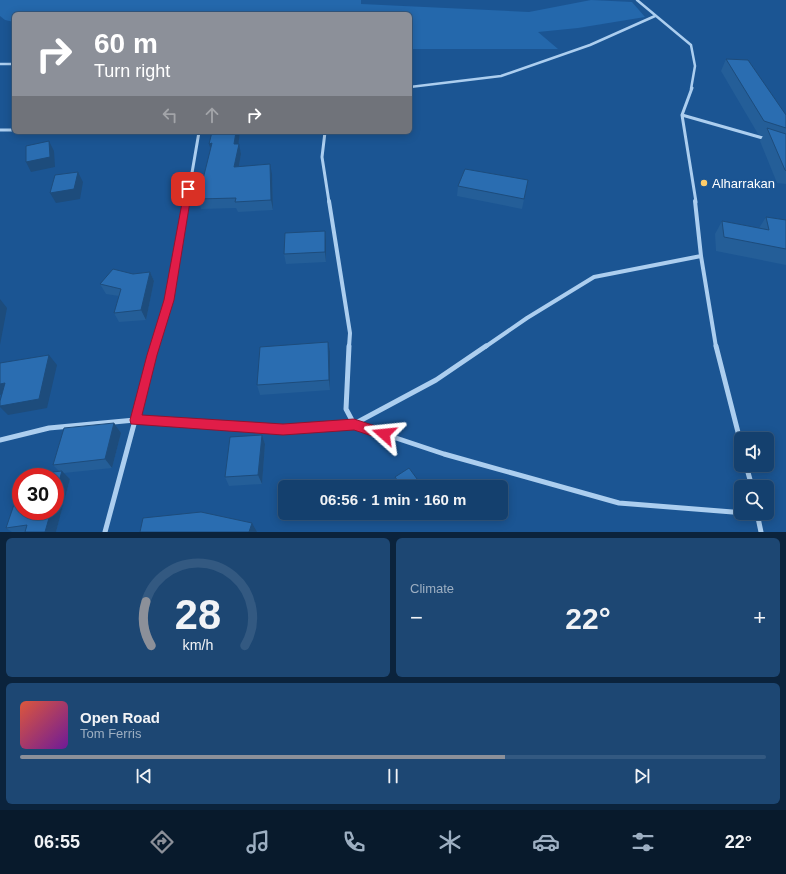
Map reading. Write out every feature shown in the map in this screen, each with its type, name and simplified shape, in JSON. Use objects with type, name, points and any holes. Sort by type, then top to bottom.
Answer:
[{"type":"street","points":[[637,0],[691,44],[695,66],[692,87],[682,115],[685,144],[694,186],[701,256],[716,347],[738,432]]},
{"type":"street","points":[[412,87],[420,87],[440,82],[501,76],[590,45],[655,16]]},
{"type":"street","points":[[0,64],[12,64]]},
{"type":"street","points":[[682,115],[772,141]]},
{"type":"street","points":[[0,130],[12,130]]},
{"type":"street","points":[[105,532],[152,355],[169,300],[199,134]]},
{"type":"street","points":[[325,134],[322,158],[350,333],[346,409],[354,424]]},
{"type":"street","points":[[354,424],[436,380],[527,318],[594,277],[701,256]]},
{"type":"street","points":[[0,440],[49,428],[135,420],[283,429],[354,424],[444,454],[619,503],[734,512]]},
{"type":"street","points":[[758,520],[761,532]]},
{"type":"shaded area","points":[[0,0],[361,0],[361,4],[529,12],[591,0],[632,2],[645,17],[578,28],[538,32],[558,49],[412,49],[412,12],[12,12],[12,22],[5,20],[0,16]]},
{"type":"building","points":[[726,59],[748,60],[786,115],[786,128],[764,121]]},
{"type":"building","points":[[767,128],[786,134],[786,171],[785,170]]},
{"type":"building","points":[[212,134],[236,134],[234,144],[239,144],[234,167],[270,164],[271,200],[235,202],[236,198],[198,199],[212,143],[209,144]]},
{"type":"building","points":[[49,141],[50,157],[26,162],[26,146]]},
{"type":"building","points":[[465,169],[528,180],[524,199],[458,186]]},
{"type":"building","points":[[78,172],[74,189],[50,193],[55,175]]},
{"type":"building","points":[[766,217],[786,220],[786,249],[724,237],[722,221],[769,230]]},
{"type":"building","points":[[325,231],[325,252],[284,254],[285,233]]},
{"type":"building","points":[[113,269],[133,274],[150,272],[141,310],[114,313],[121,289],[100,284]]},
{"type":"building","points":[[328,342],[329,380],[257,385],[260,347]]},
{"type":"building","points":[[49,355],[39,399],[0,406],[5,383],[0,384],[0,363]]},
{"type":"building","points":[[114,423],[105,459],[53,465],[64,428]]},
{"type":"building","points":[[262,435],[258,475],[225,477],[230,437]]},
{"type":"building","points":[[409,468],[418,480],[397,480],[395,477]]},
{"type":"building","points":[[12,510],[12,520],[48,520],[45,532],[25,532],[27,525],[6,528]]},
{"type":"building","points":[[201,512],[252,523],[249,532],[140,532],[143,518]]},
{"type":"place","name":"Alharrakan","points":[[704,183]]},
{"type":"route","points":[[188,189],[169,300],[152,355],[135,420],[283,429],[354,424],[384,434]]}]
